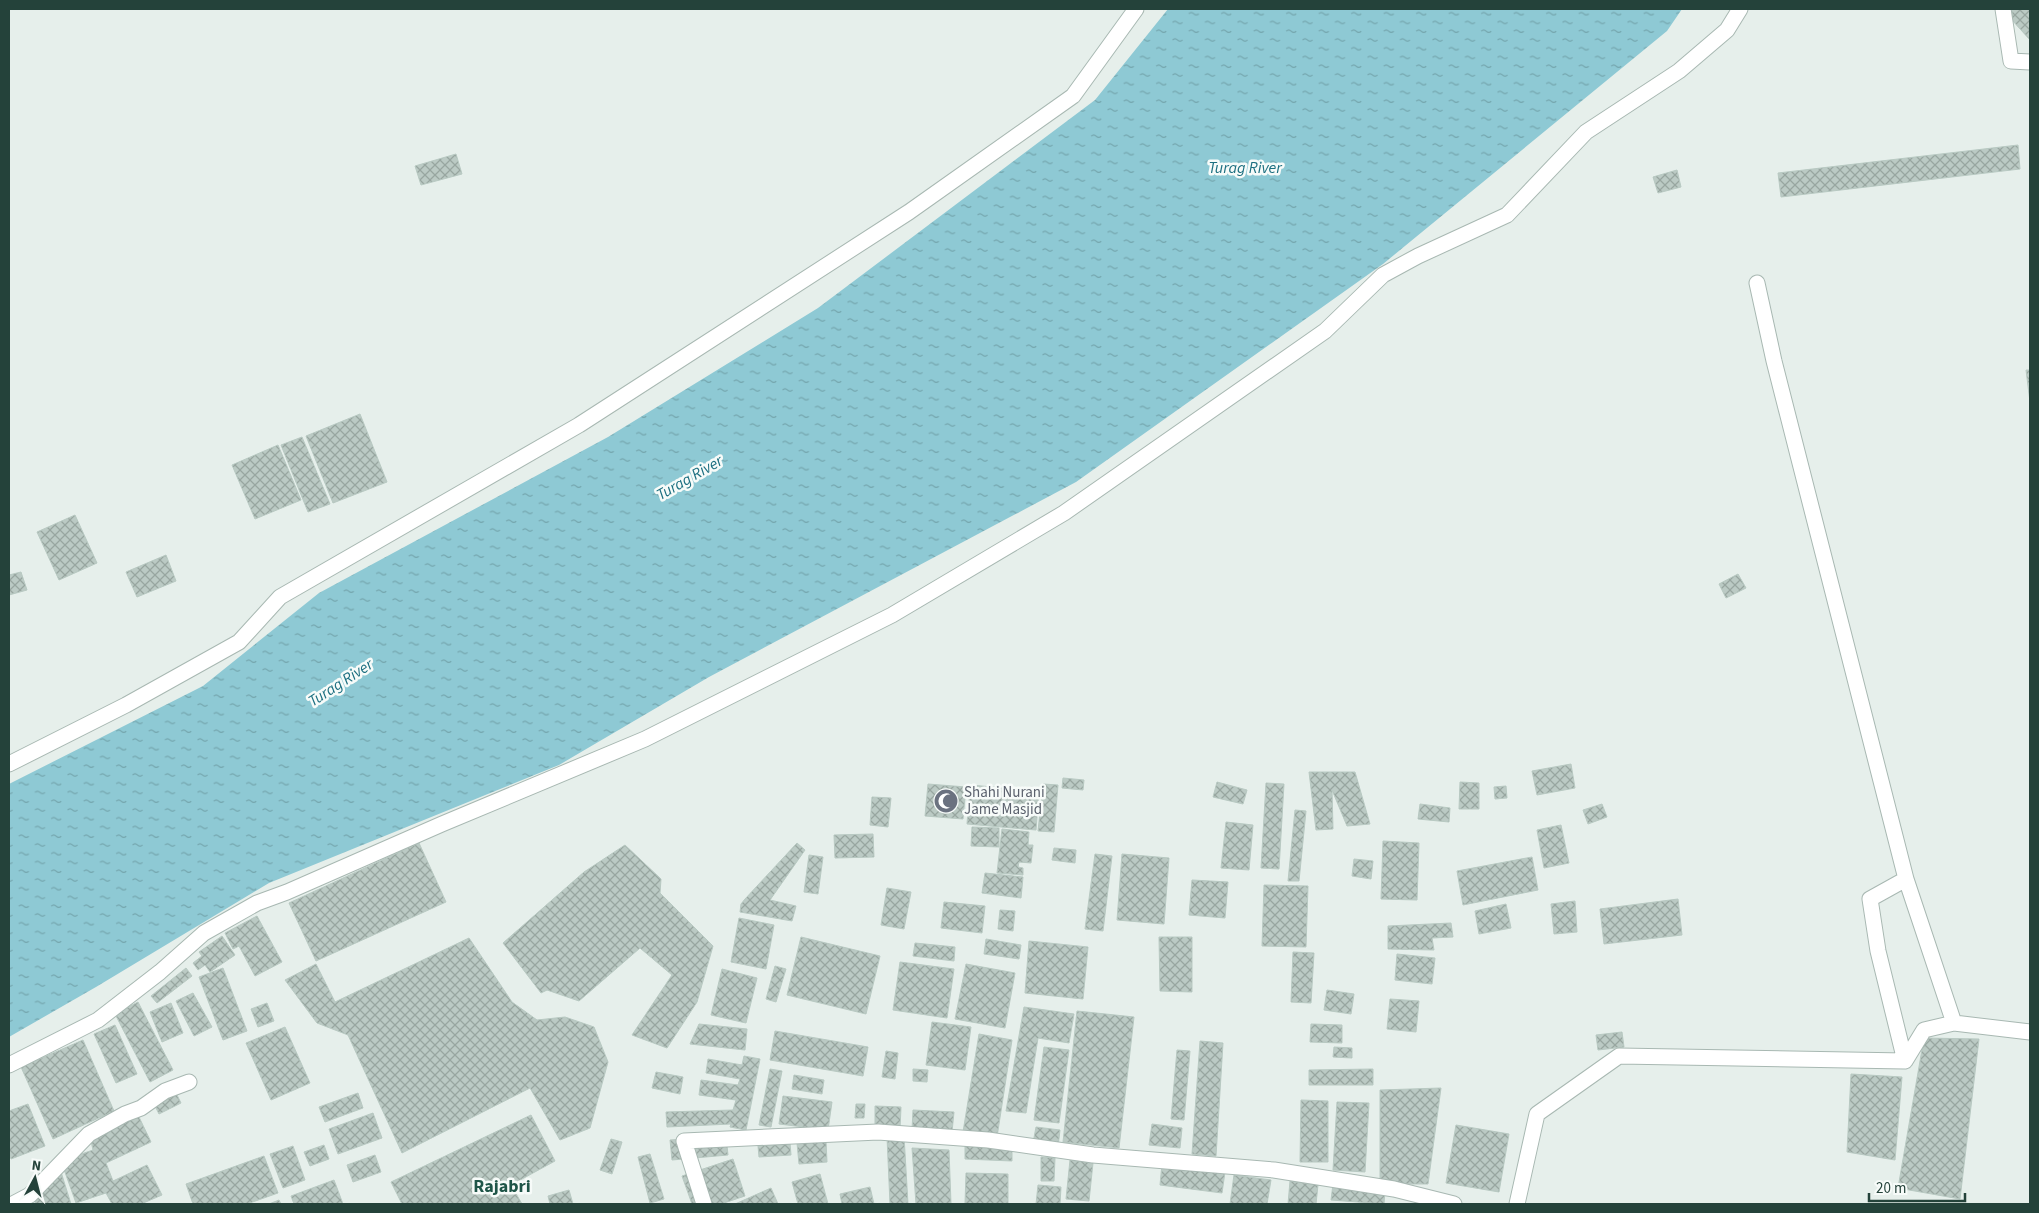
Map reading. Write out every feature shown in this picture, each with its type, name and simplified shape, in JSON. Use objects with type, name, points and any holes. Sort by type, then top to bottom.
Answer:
[{"type":"street","points":[[9,764],[126,705],[239,642],[280,597],[579,425],[909,212],[1072,96],[1136,9]]},
{"type":"street","points":[[9,1065],[98,1020],[160,972],[204,933],[258,903],[645,739],[892,615],[1055,518],[1325,331],[1383,275],[1418,256],[1507,215],[1586,132],[1679,71],[1727,30],[1740,9]]},
{"type":"street","points":[[2003,9],[2011,61],[2030,62]]},
{"type":"street","points":[[1757,283],[1774,360],[1906,879],[1954,1023]]},
{"type":"street","points":[[1905,1061],[1878,952],[1870,899],[1906,879]]},
{"type":"street","points":[[1905,1061],[1924,1030],[1954,1023],[2030,1032]]},
{"type":"street","points":[[1517,1204],[1537,1114],[1619,1056],[1905,1061]]},
{"type":"street","points":[[13,1204],[30,1195],[88,1134],[125,1114],[141,1108],[165,1091],[189,1082]]},
{"type":"street","points":[[704,1204],[684,1142],[878,1132],[988,1140],[1093,1156],[1274,1170],[1394,1189],[1454,1204]]},
{"type":"water","name":"Turag River","points":[[1168,9],[1682,9],[1667,31],[1383,264],[1076,482],[709,677],[559,765],[269,883],[9,1037],[9,784],[203,686],[319,593],[608,437],[818,308],[1095,100]]},
{"type":"building","points":[[2012,9],[2030,9],[2030,40],[2012,20]]},
{"type":"building","points":[[2018,145],[2020,169],[1781,197],[1778,173]]},
{"type":"building","points":[[456,154],[462,174],[421,185],[415,166]]},
{"type":"building","points":[[1677,170],[1681,187],[1658,193],[1653,177]]},
{"type":"building","points":[[2026,370],[2030,370],[2030,402]]},
{"type":"building","points":[[360,414],[387,482],[333,503],[306,436]]},
{"type":"building","points":[[302,437],[330,504],[308,512],[281,445]]},
{"type":"building","points":[[278,445],[301,500],[255,519],[232,465]]},
{"type":"building","points":[[75,515],[97,563],[59,580],[37,532]]},
{"type":"building","points":[[166,555],[176,581],[137,597],[126,572]]},
{"type":"building","points":[[21,572],[27,590],[9,595],[9,575]]},
{"type":"building","points":[[1738,574],[1746,588],[1726,598],[1719,584]]},
{"type":"building","points":[[1571,764],[1575,788],[1537,795],[1532,771]]},
{"type":"building","points":[[1309,772],[1355,772],[1370,824],[1347,826],[1332,790],[1333,829],[1316,830]]},
{"type":"building","points":[[1063,778],[1084,780],[1083,790],[1062,788]]},
{"type":"building","points":[[1217,782],[1247,790],[1243,804],[1213,797]]},
{"type":"building","points":[[1460,782],[1479,783],[1479,809],[1459,809]]},
{"type":"building","points":[[1266,783],[1284,784],[1279,869],[1261,868]]},
{"type":"building","name":"Shahi Nurani Jame Masjid","points":[[928,784],[966,787],[963,819],[925,816]]},
{"type":"building","points":[[1043,784],[1058,785],[1054,832],[1038,831]]},
{"type":"building","points":[[970,785],[1039,791],[1036,830],[967,824]]},
{"type":"building","points":[[1506,786],[1507,798],[1495,799],[1494,787]]},
{"type":"building","points":[[872,797],[891,798],[888,827],[870,825]]},
{"type":"building","points":[[1420,804],[1450,808],[1449,822],[1418,819]]},
{"type":"building","points":[[1602,804],[1607,817],[1588,824],[1583,810]]},
{"type":"building","points":[[1295,810],[1306,811],[1299,881],[1288,881]]},
{"type":"building","points":[[1226,822],[1253,825],[1249,870],[1221,868]]},
{"type":"building","points":[[1561,825],[1569,863],[1544,868],[1537,830]]},
{"type":"building","points":[[972,827],[999,828],[999,847],[971,846]]},
{"type":"building","points":[[1002,829],[1029,832],[1028,845],[1033,845],[1031,863],[1019,862],[1018,867],[1023,868],[1023,875],[997,873]]},
{"type":"building","points":[[873,834],[874,857],[835,858],[834,835]]},
{"type":"building","points":[[1383,841],[1419,843],[1417,900],[1381,899]]},
{"type":"building","points":[[419,843],[446,902],[316,961],[289,903]]},
{"type":"building","points":[[797,843],[805,850],[770,900],[796,906],[792,921],[740,912],[741,904],[745,899]]},
{"type":"building","points":[[625,845],[661,879],[660,893],[713,946],[697,1002],[667,1048],[632,1035],[672,975],[640,948],[579,1001],[547,990],[541,993],[503,943],[584,872]]},
{"type":"building","points":[[1054,848],[1076,850],[1075,863],[1052,860]]},
{"type":"building","points":[[1095,854],[1112,856],[1103,931],[1085,929]]},
{"type":"building","points":[[1122,854],[1169,858],[1164,924],[1117,920]]},
{"type":"building","points":[[809,855],[823,857],[818,894],[804,892]]},
{"type":"building","points":[[1532,857],[1538,890],[1463,905],[1457,871]]},
{"type":"building","points":[[1354,859],[1373,861],[1371,879],[1352,876]]},
{"type":"building","points":[[985,873],[1023,877],[1021,898],[982,893]]},
{"type":"building","points":[[1192,880],[1228,882],[1225,918],[1189,915]]},
{"type":"building","points":[[1264,885],[1308,886],[1306,947],[1262,946]]},
{"type":"building","points":[[887,888],[911,892],[904,929],[881,925]]},
{"type":"building","points":[[1678,899],[1682,935],[1604,944],[1600,909]]},
{"type":"building","points":[[1575,901],[1577,932],[1554,934],[1551,904]]},
{"type":"building","points":[[944,902],[985,906],[982,933],[941,928]]},
{"type":"building","points":[[1506,904],[1511,928],[1479,934],[1475,911]]},
{"type":"building","points":[[1000,910],[1015,911],[1013,931],[998,929]]},
{"type":"building","points":[[257,916],[282,962],[255,976],[239,946],[233,949],[225,933]]},
{"type":"building","points":[[739,918],[774,925],[766,969],[731,962]]},
{"type":"building","points":[[1451,923],[1453,937],[1432,938],[1434,950],[1388,949],[1388,926]]},
{"type":"building","points":[[222,936],[235,955],[210,972],[205,965],[198,970],[193,963],[202,956],[199,952]]},
{"type":"building","points":[[801,937],[880,956],[866,1014],[787,995]]},
{"type":"building","points":[[1159,937],[1192,937],[1192,992],[1160,991]]},
{"type":"building","points":[[469,938],[512,1002],[537,1020],[565,1017],[594,1027],[608,1062],[590,1128],[560,1140],[530,1088],[402,1153],[348,1035],[317,1023],[285,980],[316,964],[335,1002]]},
{"type":"building","points":[[986,939],[1021,945],[1019,959],[984,954]]},
{"type":"building","points":[[1029,941],[1088,947],[1083,999],[1025,993]]},
{"type":"building","points":[[915,943],[955,947],[954,961],[913,956]]},
{"type":"building","points":[[1293,952],[1314,953],[1311,1003],[1291,1002]]},
{"type":"building","points":[[1397,954],[1435,958],[1432,984],[1395,980]]},
{"type":"building","points":[[900,962],[954,969],[947,1018],[893,1010]]},
{"type":"building","points":[[966,964],[1015,973],[1005,1028],[955,1019]]},
{"type":"building","points":[[775,966],[786,969],[776,1002],[766,999]]},
{"type":"building","points":[[186,968],[192,976],[157,1003],[151,996]]},
{"type":"building","points":[[223,968],[247,1031],[223,1040],[199,977]]},
{"type":"building","points":[[722,969],[757,978],[746,1023],[711,1015]]},
{"type":"building","points":[[1327,990],[1354,994],[1351,1014],[1324,1010]]},
{"type":"building","points":[[193,993],[212,1027],[194,1036],[176,1001]]},
{"type":"building","points":[[1390,999],[1419,1001],[1416,1032],[1387,1029]]},
{"type":"building","points":[[138,1002],[173,1070],[150,1082],[115,1014]]},
{"type":"building","points":[[171,1003],[183,1033],[162,1042],[150,1012]]},
{"type":"building","points":[[267,1003],[274,1021],[258,1027],[251,1009]]},
{"type":"building","points":[[1024,1007],[1074,1014],[1069,1043],[1038,1038],[1026,1113],[1006,1111]]},
{"type":"building","points":[[1077,1011],[1134,1017],[1119,1148],[1063,1142]]},
{"type":"building","points":[[932,1022],[971,1027],[965,1070],[926,1065]]},
{"type":"building","points":[[699,1024],[747,1029],[745,1050],[690,1044]]},
{"type":"building","points":[[1311,1024],[1342,1025],[1342,1043],[1310,1042]]},
{"type":"building","points":[[115,1025],[137,1074],[116,1083],[94,1034]]},
{"type":"building","points":[[285,1027],[310,1083],[271,1100],[246,1043]]},
{"type":"building","points":[[775,1031],[868,1047],[863,1076],[770,1060]]},
{"type":"building","points":[[1622,1032],[1624,1047],[1598,1050],[1596,1035]]},
{"type":"building","points":[[979,1034],[1012,1040],[997,1137],[963,1132]]},
{"type":"building","points":[[1924,1038],[1979,1039],[1960,1199],[1898,1188]]},
{"type":"building","points":[[83,1040],[114,1111],[53,1139],[21,1067]]},
{"type":"building","points":[[1200,1041],[1223,1043],[1216,1156],[1192,1154]]},
{"type":"building","points":[[1044,1047],[1069,1050],[1059,1123],[1034,1120]]},
{"type":"building","points":[[1334,1047],[1352,1048],[1352,1058],[1333,1057]]},
{"type":"building","points":[[1177,1050],[1190,1051],[1184,1120],[1171,1119]]},
{"type":"building","points":[[886,1051],[898,1053],[895,1079],[882,1077]]},
{"type":"building","points":[[744,1056],[760,1059],[746,1130],[730,1127],[731,1124],[667,1127],[666,1112],[733,1110],[736,1100],[699,1095],[701,1080],[738,1085],[740,1079],[706,1073],[708,1059],[742,1065]]},
{"type":"building","points":[[770,1069],[782,1071],[771,1127],[759,1125]]},
{"type":"building","points":[[913,1069],[928,1070],[927,1082],[913,1081]]},
{"type":"building","points":[[1373,1069],[1373,1085],[1309,1085],[1309,1070]]},
{"type":"building","points":[[656,1072],[683,1077],[680,1094],[652,1088]]},
{"type":"building","points":[[1851,1074],[1902,1077],[1895,1160],[1847,1152]]},
{"type":"building","points":[[794,1075],[824,1080],[822,1094],[792,1089]]},
{"type":"building","points":[[1441,1088],[1428,1184],[1380,1184],[1380,1090]]},
{"type":"building","points":[[176,1093],[181,1103],[159,1114],[154,1104]]},
{"type":"building","points":[[358,1093],[363,1108],[325,1122],[319,1107]]},
{"type":"building","points":[[783,1096],[832,1102],[828,1130],[779,1124]]},
{"type":"building","points":[[1301,1100],[1328,1101],[1328,1162],[1300,1162]]},
{"type":"building","points":[[1337,1102],[1369,1103],[1365,1172],[1333,1170]]},
{"type":"building","points":[[28,1104],[45,1146],[11,1159],[9,1152],[9,1111]]},
{"type":"building","points":[[856,1104],[865,1104],[864,1118],[855,1118]]},
{"type":"building","points":[[875,1106],[901,1107],[900,1129],[875,1128]]},
{"type":"building","points":[[913,1110],[954,1112],[952,1132],[912,1130]]},
{"type":"building","points":[[373,1113],[382,1138],[338,1154],[329,1129]]},
{"type":"building","points":[[138,1115],[151,1142],[106,1163],[113,1181],[147,1165],[162,1195],[141,1204],[112,1204],[106,1193],[76,1203],[61,1161],[93,1150],[91,1141]]},
{"type":"building","points":[[531,1115],[555,1161],[511,1185],[522,1204],[402,1204],[391,1182]]},
{"type":"building","points":[[1152,1124],[1182,1128],[1180,1148],[1149,1145]]},
{"type":"building","points":[[1456,1125],[1509,1134],[1499,1192],[1446,1183]]},
{"type":"building","points":[[1036,1127],[1060,1130],[1058,1147],[1033,1143]]},
{"type":"building","points":[[726,1136],[728,1155],[672,1160],[670,1140]]},
{"type":"building","points":[[904,1136],[908,1204],[890,1204],[887,1137]]},
{"type":"building","points":[[611,1139],[622,1142],[612,1174],[600,1170]]},
{"type":"building","points":[[826,1141],[827,1162],[799,1164],[797,1143]]},
{"type":"building","points":[[790,1143],[791,1155],[759,1157],[758,1146]]},
{"type":"building","points":[[965,1143],[1012,1145],[1012,1161],[965,1159]]},
{"type":"building","points":[[324,1145],[329,1159],[310,1166],[304,1152]]},
{"type":"building","points":[[293,1146],[305,1180],[283,1188],[270,1154]]},
{"type":"building","points":[[912,1148],[949,1150],[951,1204],[916,1204]]},
{"type":"building","points":[[650,1154],[664,1199],[650,1203],[638,1157]]},
{"type":"building","points":[[375,1155],[381,1172],[353,1182],[347,1165]]},
{"type":"building","points":[[264,1156],[278,1193],[247,1204],[193,1204],[186,1184]]},
{"type":"building","points":[[1041,1157],[1055,1158],[1054,1181],[1041,1181]]},
{"type":"building","points":[[733,1159],[745,1196],[721,1204],[692,1204],[682,1176]]},
{"type":"building","points":[[1070,1160],[1093,1163],[1089,1201],[1066,1199]]},
{"type":"building","points":[[1162,1164],[1225,1172],[1222,1193],[1160,1185]]},
{"type":"building","points":[[61,1172],[71,1204],[36,1204],[29,1186]]},
{"type":"building","points":[[966,1173],[1008,1174],[1008,1204],[965,1204]]},
{"type":"building","points":[[820,1174],[828,1204],[798,1204],[792,1182]]},
{"type":"building","points":[[1234,1175],[1271,1180],[1267,1204],[1230,1204]]},
{"type":"building","points":[[334,1180],[343,1204],[294,1204],[291,1196]]},
{"type":"building","points":[[1290,1181],[1318,1185],[1316,1204],[1288,1204]]},
{"type":"building","points":[[1333,1184],[1385,1190],[1384,1204],[1331,1200]]},
{"type":"building","points":[[1038,1185],[1061,1187],[1060,1204],[1036,1204]]},
{"type":"building","points":[[870,1187],[874,1204],[842,1204],[840,1194]]},
{"type":"building","points":[[771,1188],[778,1204],[735,1204]]},
{"type":"building","points":[[569,1190],[573,1204],[550,1204],[548,1196]]},
{"type":"building","points":[[279,1200],[281,1204],[269,1204]]},
{"type":"place","name":"Shahi Nurani Jame Masjid","points":[[946,801]]},
{"type":"district","name":"Rajabri","points":[[502,1186]]}]
